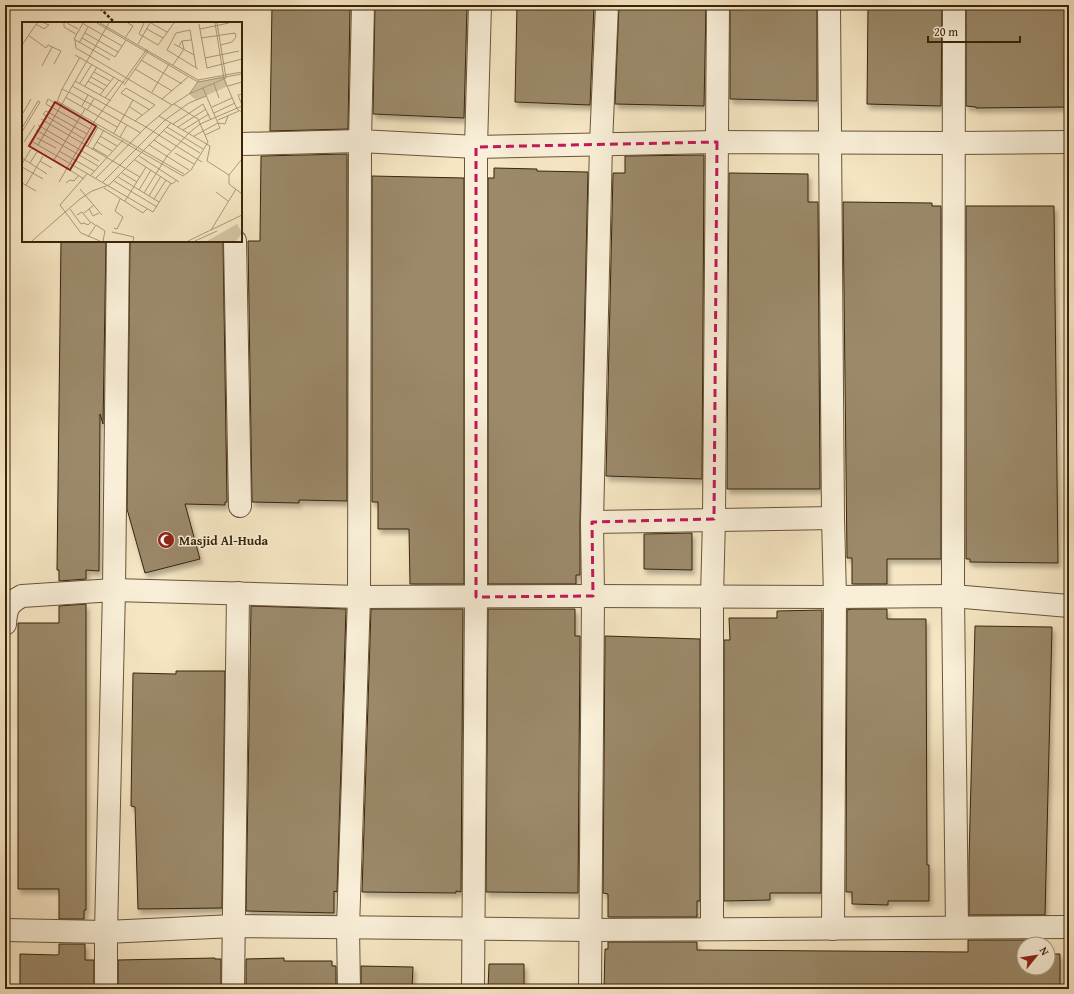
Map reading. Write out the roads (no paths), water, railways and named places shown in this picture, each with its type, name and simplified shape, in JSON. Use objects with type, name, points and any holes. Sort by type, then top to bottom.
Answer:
[{"type":"street","points":[[349,989],[348,928],[358,597],[360,141],[364,5]]},
{"type":"street","points":[[472,989],[476,597],[476,147],[480,5]]},
{"type":"street","points":[[590,989],[593,596],[592,522],[601,144],[607,5]]},
{"type":"street","points":[[712,929],[712,597],[714,519],[718,5]]},
{"type":"street","points":[[829,5],[835,597],[833,929]]},
{"type":"street","points":[[954,5],[953,596],[957,927]]},
{"type":"street","points":[[242,144],[360,141],[476,147],[717,142],[1069,142]]},
{"type":"street","points":[[106,989],[114,590],[118,242]]},
{"type":"street","points":[[236,242],[240,506]]},
{"type":"street","points":[[592,522],[833,518]]},
{"type":"street","points":[[5,624],[5,614],[11,602],[22,596],[114,590],[358,597],[953,596],[1069,606]]},
{"type":"street","points":[[233,989],[238,594]]},
{"type":"street","points":[[5,930],[106,932],[234,926],[590,930],[957,927],[1069,928]]},
{"type":"place","name":"Masjid Al-Huda","points":[[166,540]]}]
